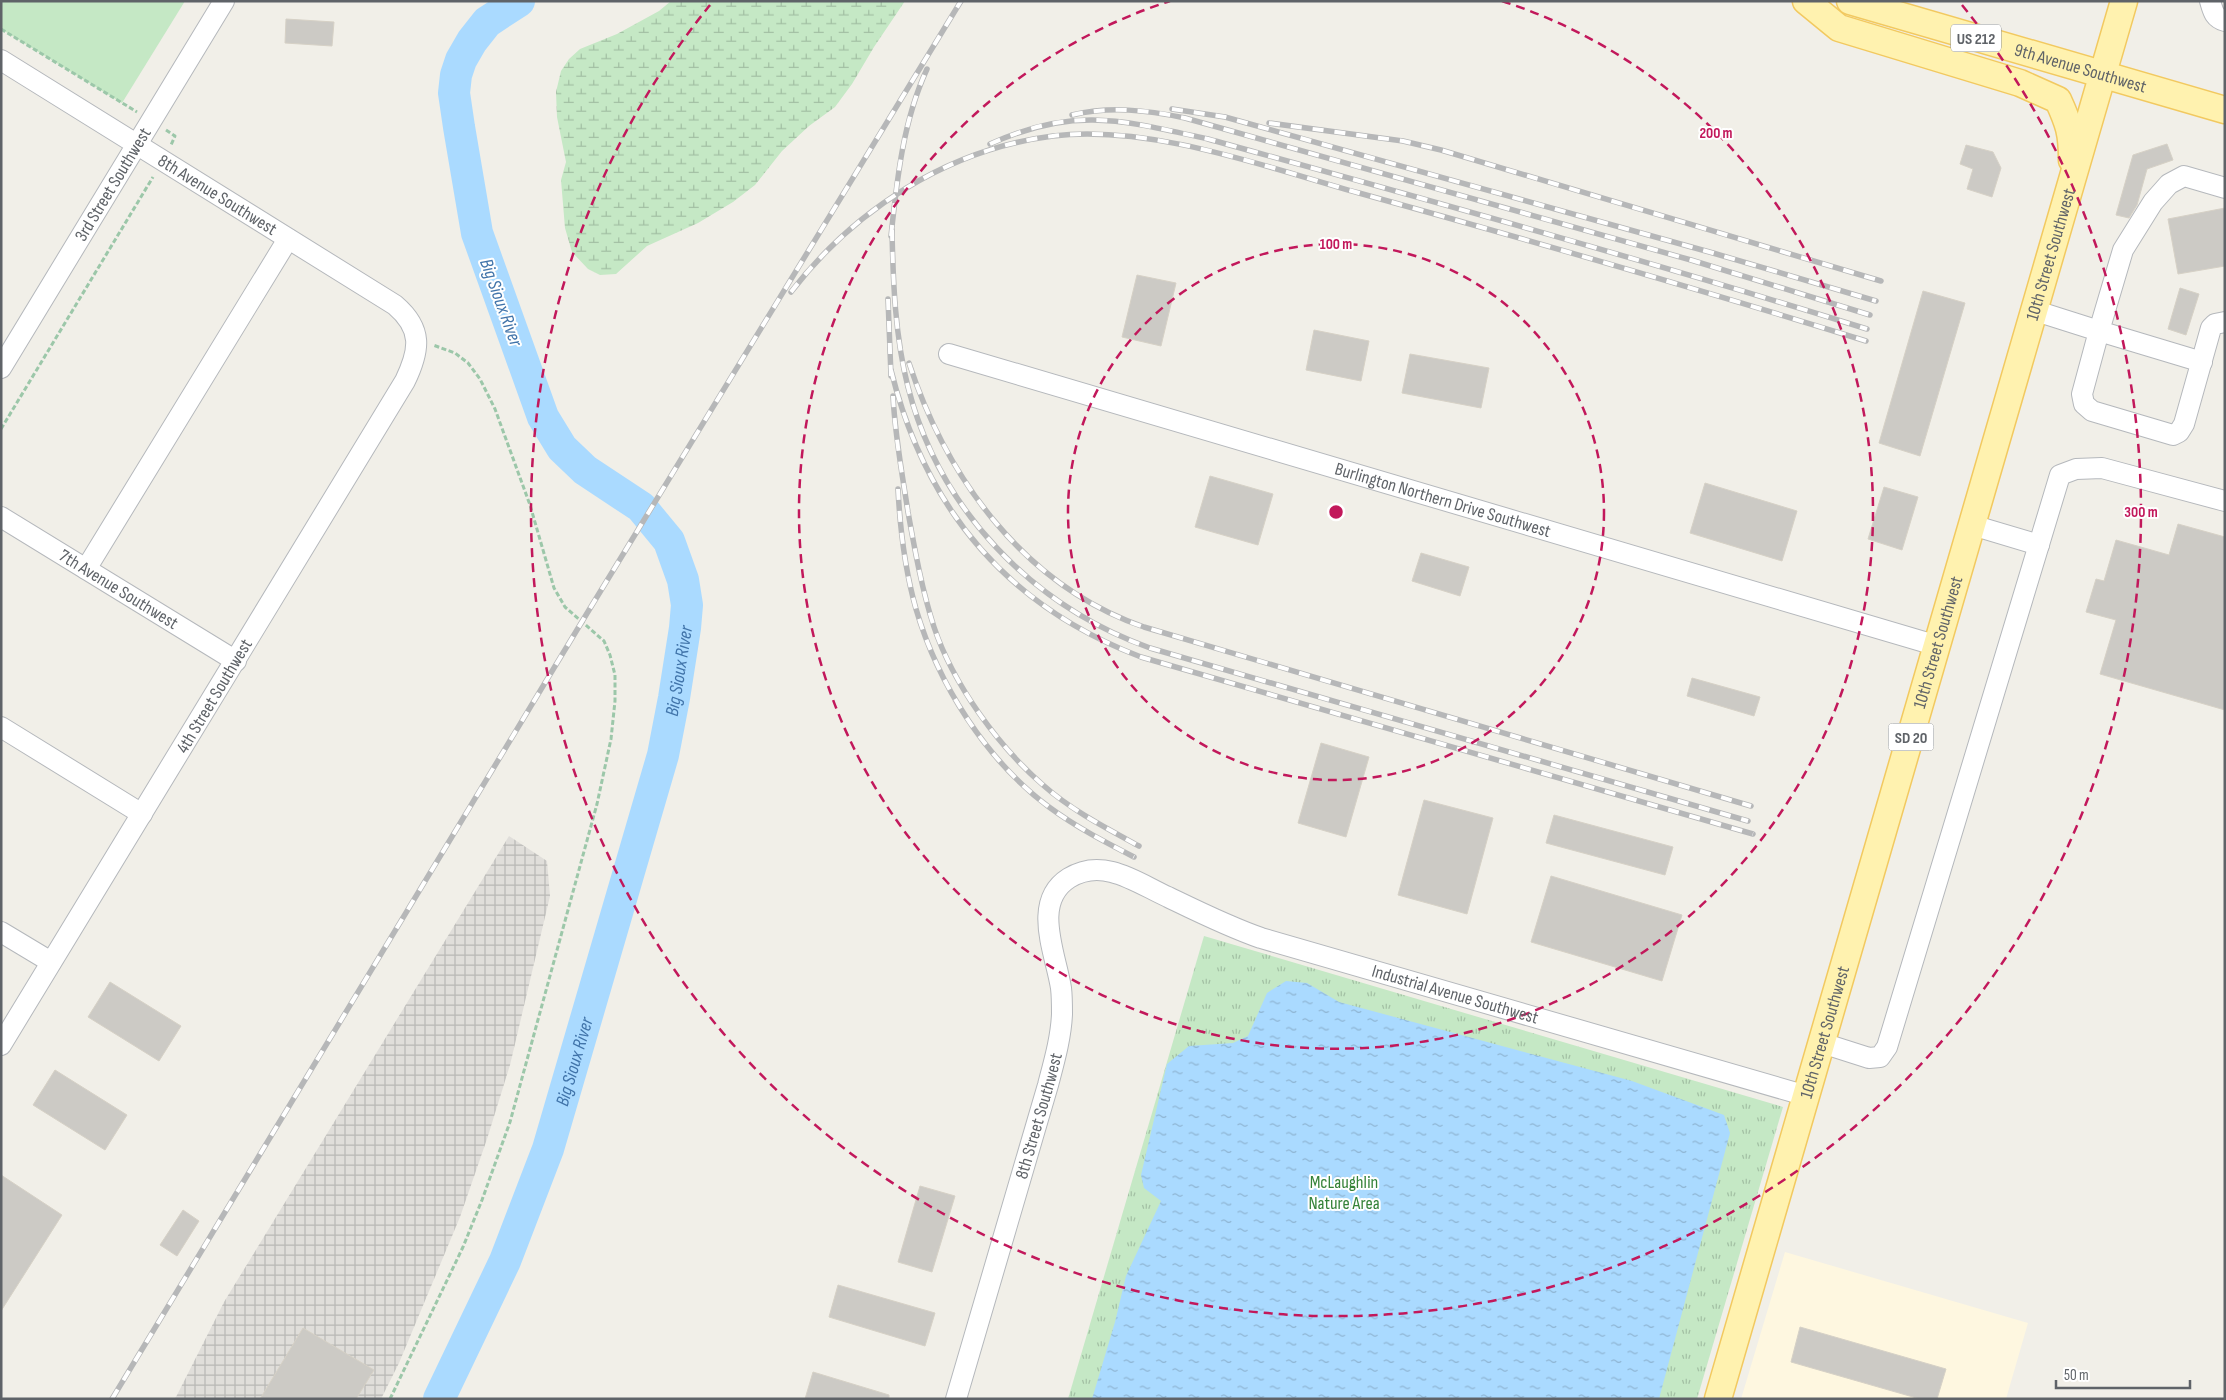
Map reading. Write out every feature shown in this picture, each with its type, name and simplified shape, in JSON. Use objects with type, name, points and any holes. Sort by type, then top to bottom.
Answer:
[{"type":"main road","points":[[1806,1],[1838,28],[2020,83],[2058,100],[2072,136],[2071,184]]},
{"type":"main road","name":"9th Avenue Southwest","points":[[1850,1],[2225,110]]},
{"type":"main road","name":"10th Street Southwest","points":[[1718,1399],[2036,311],[2124,1]]},
{"type":"street","name":"3rd Street Southwest","points":[[1,368],[224,1]]},
{"type":"street","points":[[2210,1],[2213,12],[2218,18],[2225,20]]},
{"type":"street","name":"8th Avenue Southwest","points":[[1,60],[395,305],[410,320],[415,330],[417,343]]},
{"type":"street","points":[[2225,188],[2184,176],[2169,184],[2153,202],[2123,250],[2082,394],[2084,404],[2092,411],[2128,422],[2173,435],[2179,432],[2184,424],[2210,328],[2215,324],[2225,322]]},
{"type":"street","points":[[86,569],[288,239]]},
{"type":"street","points":[[2036,311],[2202,362]]},
{"type":"street","name":"4th Street Southwest","points":[[1,1044],[405,381],[416,354],[417,343]]},
{"type":"street","name":"Burlington Northern Drive Southwest","points":[[949,354],[1938,646]]},
{"type":"street","points":[[1822,1043],[1869,1058],[1880,1057],[1887,1048],[2060,475],[2076,468],[2102,468],[2225,501]]},
{"type":"street","name":"7th Avenue Southwest","points":[[1,516],[236,661]]},
{"type":"street","points":[[1972,526],[2039,545]]},
{"type":"street","points":[[1,726],[142,814]]},
{"type":"street","name":"8th Street Southwest","points":[[956,1399],[1058,1045],[1062,1016],[1061,988],[1048,924],[1049,908],[1054,893],[1063,882],[1076,874],[1093,870],[1112,872]]},
{"type":"street","name":"Industrial Avenue Southwest","points":[[1112,872],[1216,921],[1262,938],[1807,1096]]},
{"type":"street","points":[[1,932],[51,962]]},
{"type":"path","points":[[1,29],[122,103]]},
{"type":"path","points":[[1,429],[150,183]]},
{"type":"path","points":[[390,1399],[463,1247],[510,1122],[597,804],[611,739],[615,701],[615,675],[610,655],[604,641],[565,607],[554,588],[530,505],[495,409],[480,379],[468,363],[455,353],[436,346],[417,343]]},
{"type":"shaded area","points":[[509,836],[547,861],[550,896],[510,1065],[487,1139],[460,1217],[399,1363],[381,1399],[175,1399],[224,1302]]},
{"type":"shaded area","points":[[1785,1252],[2028,1323],[2006,1399],[1741,1399]]},
{"type":"green space","points":[[1,1],[185,1],[122,103],[1,29]]},
{"type":"green space","points":[[671,1],[905,1],[852,84],[835,107],[809,126],[782,151],[755,185],[733,202],[698,223],[647,246],[616,274],[600,275],[588,269],[572,252],[565,228],[561,180],[566,162],[557,117],[556,92],[561,71],[569,59],[580,49],[617,34],[659,11]]},
{"type":"green space","name":"McLaughlin Nature Area","points":[[1204,936],[1783,1107],[1697,1399],[1068,1399]]},
{"type":"water","name":"McLaughlin Nature Area","points":[[1286,981],[1307,983],[1339,1002],[1632,1081],[1724,1115],[1730,1133],[1659,1399],[1092,1399],[1115,1322],[1126,1276],[1161,1201],[1144,1188],[1141,1175],[1167,1064],[1189,1046],[1233,1043],[1248,1036],[1267,993]]},
{"type":"building","points":[[286,19],[334,22],[332,46],[285,43]]},
{"type":"building","points":[[2167,144],[2173,160],[2147,169],[2137,205],[2129,218],[2116,215],[2133,155]]},
{"type":"building","points":[[1966,145],[1993,152],[2001,168],[1992,197],[1967,189],[1973,169],[1960,164]]},
{"type":"building","points":[[2225,208],[2225,266],[2178,274],[2168,219]]},
{"type":"building","points":[[1137,275],[1176,283],[1161,346],[1122,337]]},
{"type":"building","points":[[2180,288],[2199,294],[2186,335],[2168,329]]},
{"type":"building","points":[[1923,291],[1965,303],[1920,456],[1879,443]]},
{"type":"building","points":[[1314,330],[1369,341],[1361,381],[1306,370]]},
{"type":"building","points":[[1410,354],[1489,368],[1481,408],[1402,393]]},
{"type":"building","points":[[1210,476],[1273,494],[1258,545],[1195,527]]},
{"type":"building","points":[[1705,483],[1797,511],[1782,561],[1690,533]]},
{"type":"building","points":[[1884,487],[1918,497],[1902,550],[1868,539]]},
{"type":"building","points":[[2178,524],[2225,537],[2225,710],[2100,674],[2116,620],[2086,612],[2096,579],[2104,581],[2116,540],[2169,555]]},
{"type":"building","points":[[1421,553],[1469,567],[1460,596],[1412,581]]},
{"type":"building","points":[[1692,678],[1760,697],[1754,716],[1687,696]]},
{"type":"building","points":[[1321,743],[1369,757],[1346,837],[1298,823]]},
{"type":"building","points":[[1424,800],[1493,818],[1467,914],[1398,895]]},
{"type":"building","points":[[1554,815],[1673,847],[1665,875],[1546,843]]},
{"type":"building","points":[[1551,876],[1682,915],[1662,981],[1531,942]]},
{"type":"building","points":[[110,982],[181,1026],[159,1061],[88,1017]]},
{"type":"building","points":[[55,1070],[127,1115],[105,1150],[33,1105]]},
{"type":"building","points":[[1,1175],[62,1215],[1,1311]]},
{"type":"building","points":[[920,1186],[955,1196],[932,1272],[898,1262]]},
{"type":"building","points":[[183,1210],[199,1221],[177,1256],[160,1245]]},
{"type":"building","points":[[838,1285],[935,1313],[925,1346],[829,1317]]},
{"type":"building","points":[[1800,1327],[1946,1369],[1937,1399],[1920,1399],[1791,1362]]},
{"type":"building","points":[[303,1328],[374,1370],[356,1399],[260,1399]]},
{"type":"building","points":[[813,1372],[889,1395],[889,1399],[805,1399]]},
{"type":"waterway","name":"Big Sioux River","points":[[439,1399],[505,1261],[548,1149],[663,755],[674,698],[687,605],[683,580],[669,541],[641,507],[585,470],[562,448],[543,417],[477,233],[454,93],[456,75],[461,60],[472,41],[487,22],[519,1]]},
{"type":"railway","points":[[112,1399],[589,610],[961,1]]},
{"type":"railway","points":[[891,236],[902,151],[912,109],[927,69]]},
{"type":"railway","points":[[1172,109],[1225,117],[1713,253],[1876,301]]},
{"type":"railway","points":[[1072,115],[1086,112],[1128,110],[1185,118],[1691,260],[1870,315]]},
{"type":"railway","points":[[990,144],[1020,132],[1073,121],[1098,120],[1149,126],[1208,139],[1538,231],[1867,329]]},
{"type":"railway","points":[[1269,123],[1403,141],[1441,150],[1881,281]]},
{"type":"railway","points":[[791,292],[816,262],[874,210],[906,188],[941,169],[977,154],[1014,143],[1053,136],[1090,134],[1128,136],[1167,142],[1247,160],[1613,265],[1866,341]]},
{"type":"railway","points":[[892,230],[897,329],[908,387],[922,432],[942,473],[967,512],[996,548],[1030,579],[1067,607],[1107,630],[1150,648],[1748,821]]},
{"type":"railway","points":[[888,299],[891,376]]},
{"type":"railway","points":[[909,363],[925,406],[945,447],[969,487],[996,523],[1027,556],[1062,585],[1101,609],[1144,627],[1751,806]]},
{"type":"railway","points":[[891,370],[906,420],[926,466],[950,508],[979,546],[1012,580],[1050,610],[1093,636],[1141,657],[1753,834]]},
{"type":"railway","points":[[893,396],[901,469],[926,599],[942,649],[965,692],[994,733],[1043,785],[1065,803],[1139,846]]},
{"type":"railway","points":[[898,489],[904,549],[916,609],[937,665],[967,719],[1005,767],[1026,788],[1070,821],[1134,857]]}]
